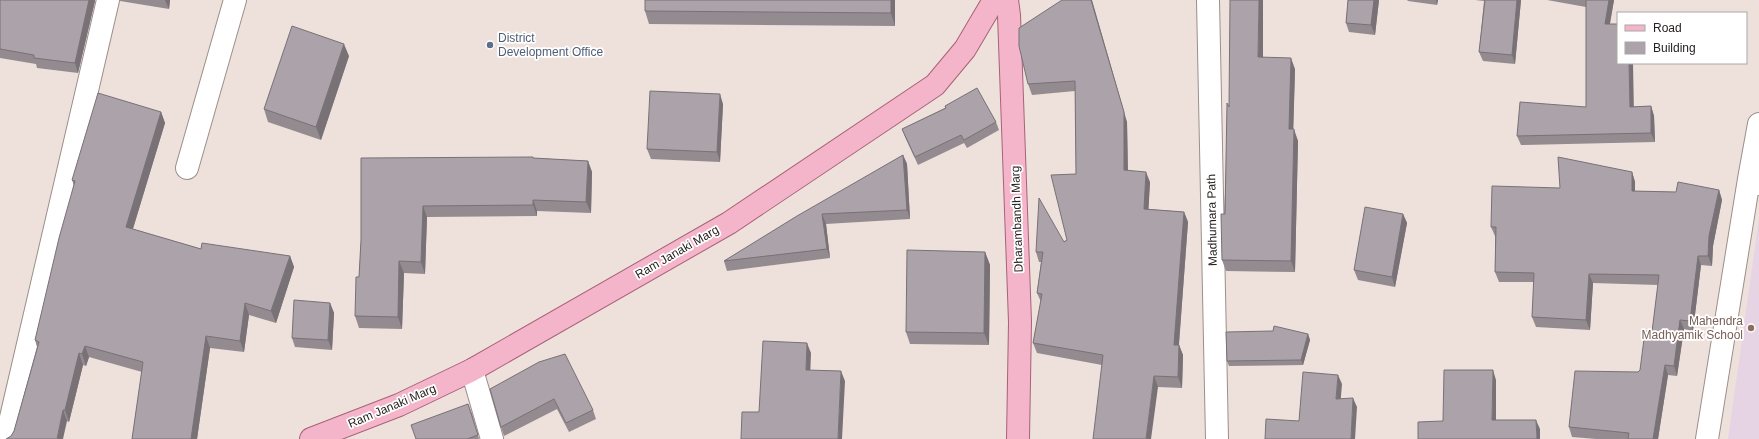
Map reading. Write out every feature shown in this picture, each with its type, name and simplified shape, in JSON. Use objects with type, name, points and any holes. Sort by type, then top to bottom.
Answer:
[{"type":"main road","name":"Ram Janaki Marg","points":[[311,439],[399,405],[472,370],[729,222],[934,85],[965,49],[994,0]]},
{"type":"main road","name":"Dharambandh Marg","points":[[1007,0],[1009,15],[1020,322],[1018,439]]},
{"type":"street","points":[[6,439],[108,0]]},
{"type":"street","points":[[187,168],[235,0]]},
{"type":"street","name":"Madhumara Path","points":[[1208,0],[1217,439]]},
{"type":"street","points":[[1707,439],[1754,182],[1759,124]]},
{"type":"street","points":[[472,370],[492,439]]},
{"type":"shaded area","name":"Mahendra Madhyamik School","points":[[1759,218],[1759,439],[1728,439]]},
{"type":"building","points":[[0,0],[89,0],[75,63],[34,58],[34,55],[0,49]]},
{"type":"building","points":[[645,0],[891,0],[891,13],[645,11]]},
{"type":"building","points":[[1062,0],[1091,0],[1124,112],[1124,170],[1146,172],[1144,209],[1184,212],[1174,345],[1179,345],[1178,377],[1154,376],[1146,439],[1093,439],[1103,355],[1033,343],[1042,294],[1037,293],[1043,252],[1036,252],[1039,198],[1064,242],[1067,240],[1051,175],[1076,174],[1075,81],[1028,84],[1019,46],[1019,28]]},
{"type":"building","points":[[1230,0],[1259,0],[1258,57],[1291,58],[1289,129],[1294,129],[1291,261],[1222,260],[1221,214],[1225,214],[1227,103],[1229,107]]},
{"type":"building","points":[[1348,0],[1374,0],[1371,25],[1346,23]]},
{"type":"building","points":[[1485,0],[1517,0],[1512,55],[1479,52]]},
{"type":"building","points":[[1586,0],[1609,0],[1605,24],[1617,24],[1617,64],[1629,64],[1630,107],[1651,106],[1651,133],[1517,136],[1520,102],[1586,107]]},
{"type":"building","points":[[292,26],[344,44],[316,127],[264,109]]},
{"type":"building","points":[[977,88],[996,122],[964,140],[961,135],[915,157],[902,129],[946,108],[945,106]]},
{"type":"building","points":[[650,91],[720,94],[717,152],[647,149]]},
{"type":"building","points":[[98,93],[161,112],[126,227],[201,249],[202,243],[290,256],[271,311],[245,303],[240,341],[206,336],[191,439],[132,439],[143,362],[85,346],[82,354],[79,353],[65,410],[63,410],[57,439],[6,439],[11,436],[14,431],[39,342],[35,340],[59,238],[75,181],[72,180]]},
{"type":"building","points":[[903,155],[907,210],[822,214],[827,249],[724,261],[797,216]]},
{"type":"building","points":[[533,157],[588,161],[586,202],[533,200],[533,205],[423,206],[421,262],[399,261],[398,317],[355,316],[356,277],[359,277],[361,240],[361,158]]},
{"type":"building","points":[[1558,157],[1632,172],[1632,191],[1676,192],[1678,182],[1719,190],[1709,236],[1708,256],[1698,256],[1690,321],[1680,320],[1674,366],[1665,365],[1653,439],[1628,439],[1629,433],[1569,427],[1575,371],[1638,372],[1640,370],[1645,331],[1652,332],[1659,275],[1589,274],[1586,320],[1532,317],[1534,273],[1495,272],[1496,227],[1491,227],[1492,186],[1560,188]]},
{"type":"building","points":[[1365,207],[1403,214],[1392,277],[1354,270]]},
{"type":"building","points":[[907,250],[985,252],[984,333],[906,332]]},
{"type":"building","points":[[294,300],[330,303],[328,340],[292,338]]},
{"type":"building","points":[[1274,326],[1308,334],[1301,360],[1227,361],[1226,332],[1273,331]]},
{"type":"building","points":[[763,341],[807,343],[806,370],[841,371],[838,439],[741,439],[742,412],[759,412]]},
{"type":"building","points":[[565,354],[593,410],[566,423],[554,399],[501,427],[490,389],[539,362]]},
{"type":"building","points":[[1444,370],[1493,370],[1492,420],[1536,420],[1537,439],[1418,439],[1418,422],[1443,421]]},
{"type":"building","points":[[1303,372],[1338,375],[1336,399],[1353,398],[1351,439],[1265,439],[1266,419],[1299,421]]},
{"type":"building","points":[[468,404],[478,435],[467,439],[416,439],[411,425]]},
{"type":"place","name":"District Development Office","points":[[490,45]]},
{"type":"place","name":"Mahendra Madhyamik School","points":[[1751,328]]}]
